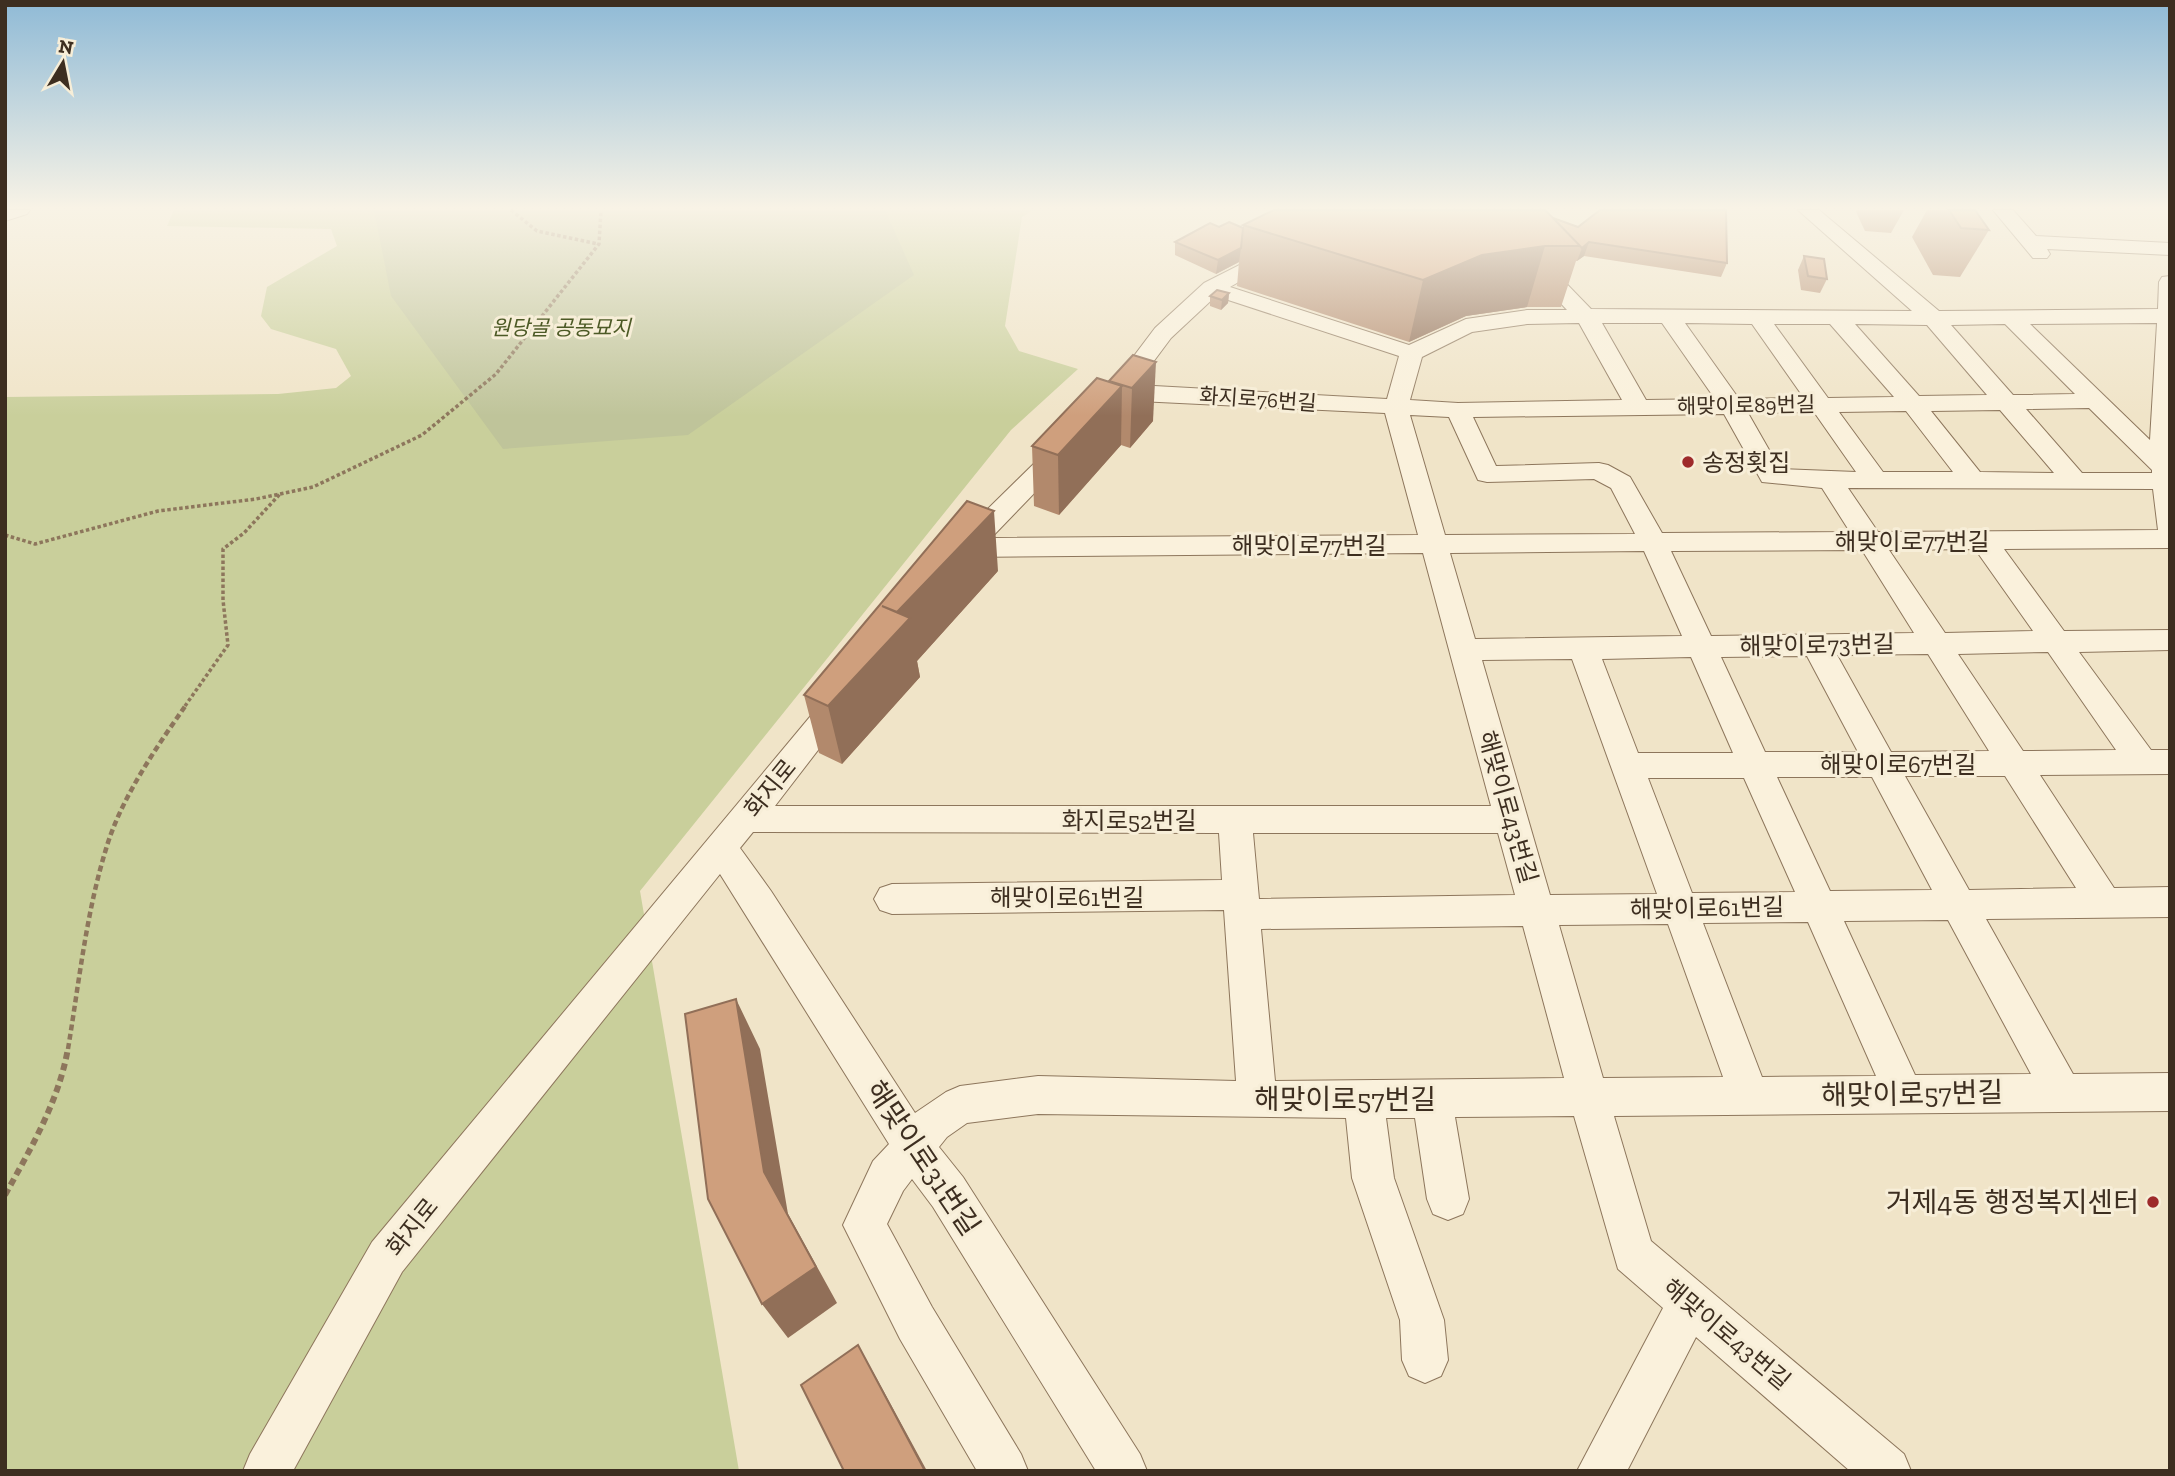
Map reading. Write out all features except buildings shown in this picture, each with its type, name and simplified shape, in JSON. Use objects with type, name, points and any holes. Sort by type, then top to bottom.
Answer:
[{"type":"street","points":[[1101,410],[1163,333],[1212,288],[1229,279]]},
{"type":"street","points":[[1550,279],[1593,326],[1638,407]]},
{"type":"street","points":[[1888,279],[1933,318],[2074,480]]},
{"type":"street","points":[[2170,282],[2162,444],[2170,527]]},
{"type":"street","points":[[1212,288],[1411,353],[1466,326],[1527,317],[2168,316]]},
{"type":"street","points":[[1669,317],[1731,405],[1771,476],[1830,480],[2074,480],[2164,474]]},
{"type":"street","points":[[2010,317],[2097,401],[2164,474]]},
{"type":"street","points":[[1759,318],[1875,480]]},
{"type":"street","points":[[1837,318],[1913,404],[1972,480]]},
{"type":"street","points":[[1395,408],[1411,353]]},
{"type":"street","name":"해맞이로89번길","points":[[1395,408],[1563,410],[1731,405],[2097,401]]},
{"type":"street","name":"화지로76번길","points":[[1101,410],[1395,408]]},
{"type":"street","name":"해맞이로43번길","points":[[1395,408],[1633,1254],[1887,1471]]},
{"type":"street","name":"해맞이로77번길","points":[[1101,410],[957,558],[1434,544],[2170,539]]},
{"type":"street","points":[[1458,410],[1487,474],[1599,471],[1621,482],[1654,542],[1905,1094]]},
{"type":"street","points":[[1830,480],[2105,903]]},
{"type":"street","points":[[1983,540],[2056,642],[2156,763]]},
{"type":"street","name":"해맞이로73번길","points":[[1464,650],[2170,640]]},
{"type":"street","points":[[1816,645],[2062,1093]]},
{"type":"street","points":[[1583,648],[1750,1096]]},
{"type":"street","name":"화지로","points":[[267,1471],[387,1257],[860,677]]},
{"type":"street","name":"해맞이로67번길","points":[[1627,766],[2156,763]]},
{"type":"street","points":[[1235,820],[1257,1100]]},
{"type":"street","name":"화지로52번길","points":[[734,833],[1235,820],[1512,820]]},
{"type":"street","name":"해맞이로31번길","points":[[734,833],[759,902],[914,1148],[948,1192],[1122,1471]]},
{"type":"street","name":"해맞이로61번길","points":[[892,898],[1536,910],[2170,902]]},
{"type":"street","name":"해맞이로57번길","points":[[1004,1471],[916,1323],[864,1225],[888,1176],[933,1123],[960,1105],[1038,1096],[1257,1100],[2170,1092]]},
{"type":"street","points":[[1364,1099],[1373,1178],[1383,1214],[1422,1320],[1425,1360]]},
{"type":"street","points":[[1432,1099],[1448,1199]]},
{"type":"street","points":[[1601,1471],[1690,1302]]},
{"type":"path","points":[[5,535],[35,544],[158,511],[280,494],[313,486],[422,435],[496,374],[571,279]]},
{"type":"path","points":[[5,1195],[42,1128],[65,1065],[87,933],[106,848],[145,763],[228,645],[223,600],[222,549],[244,533],[280,494]]},
{"type":"green space","points":[[281,279],[1012,279],[1005,326],[1019,351],[1078,369],[1011,430],[640,891],[739,1471],[5,1471],[5,397],[278,394],[336,388],[351,376],[336,349],[271,329],[261,316],[267,287]]},
{"type":"green space","name":"원당골 공동묘지","points":[[388,279],[909,279],[688,435],[503,449],[391,296]]},
{"type":"place","name":"송정횟집","points":[[1688,462]]},
{"type":"place","name":"거제4동 행정복지센터","points":[[2153,1202]]}]
